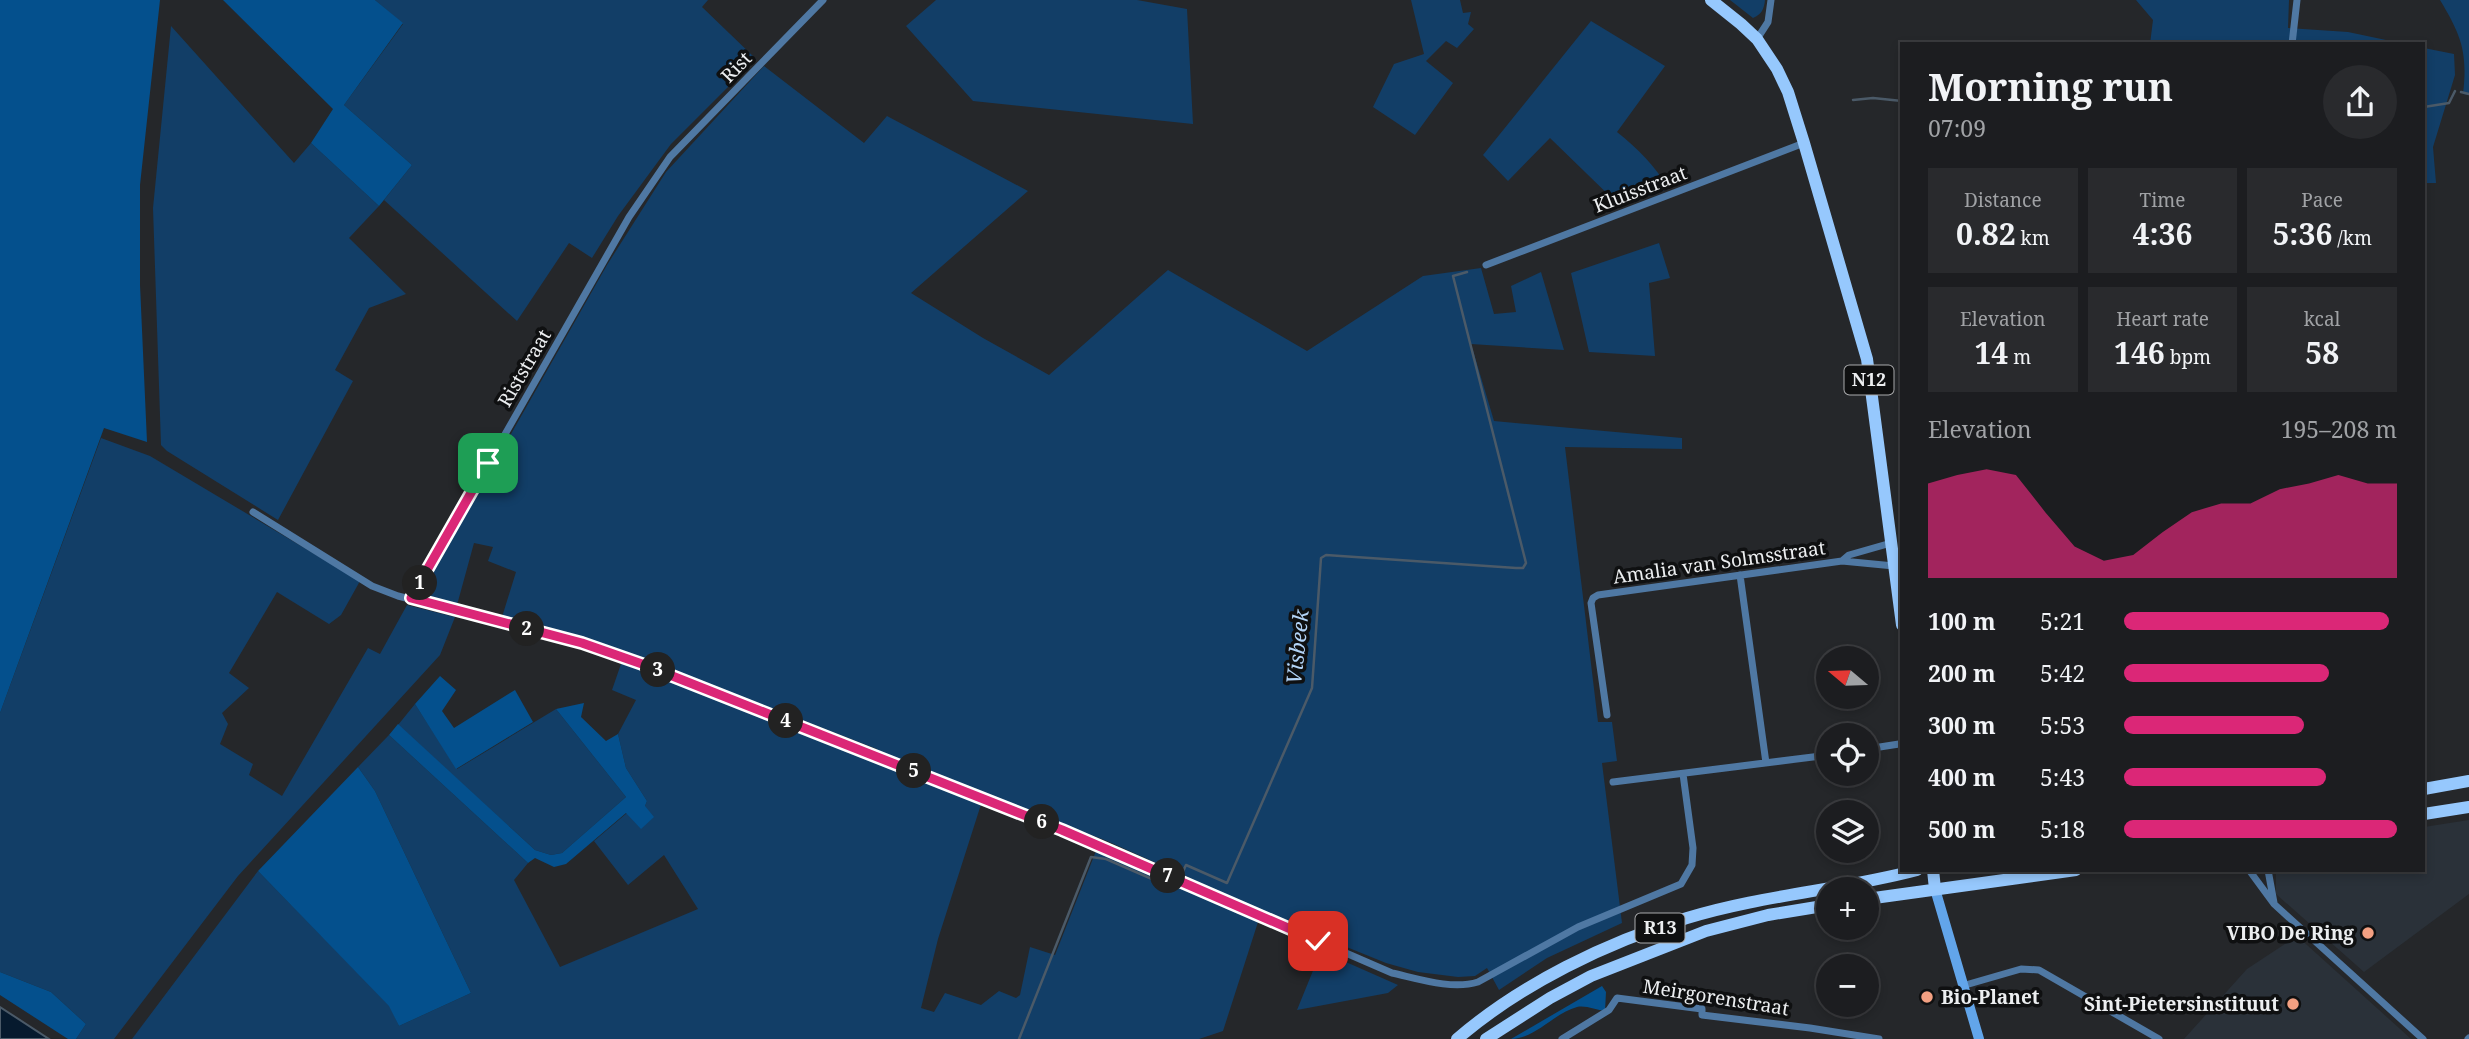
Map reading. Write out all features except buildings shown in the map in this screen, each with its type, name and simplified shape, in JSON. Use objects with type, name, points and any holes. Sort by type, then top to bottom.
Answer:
[{"type":"main road","name":"N12","points":[[1711,0],[1757,39],[1782,78],[1804,142],[1867,359],[1900,610]]},
{"type":"main road","points":[[2425,789],[2469,781]]},
{"type":"main road","points":[[2425,814],[2469,807]]},
{"type":"main road","name":"R13","points":[[1457,1039],[1538,981],[1613,946],[1687,918],[1907,872]]},
{"type":"main road","points":[[1933,872],[1935,889]]},
{"type":"main road","points":[[1879,897],[2061,872]]},
{"type":"main road","name":"R13","points":[[1486,1039],[1550,998],[1591,976],[1706,931],[1768,915],[1816,907]]},
{"type":"street","name":"Rist","points":[[670,157],[823,0]]},
{"type":"street","points":[[1757,39],[1768,22],[1771,0]]},
{"type":"street","points":[[2292,42],[2297,0]]},
{"type":"street","name":"Kluisstraat","points":[[1486,265],[1804,142]]},
{"type":"street","name":"Riststraat","points":[[411,598],[629,217],[670,157]]},
{"type":"street","points":[[253,512],[372,586],[398,596],[582,643],[642,664],[1062,830],[1356,959],[1392,973],[1432,982],[1467,986],[1478,982],[1578,927],[1681,884],[1692,865],[1693,848],[1683,774]]},
{"type":"street","name":"Amalia van Solmsstraat","points":[[1842,561],[1849,555],[1891,543]]},
{"type":"street","name":"Amalia van Solmsstraat","points":[[1607,715],[1591,603],[1598,595],[1842,561],[1894,566]]},
{"type":"street","points":[[1740,575],[1766,763]]},
{"type":"street","points":[[1879,748],[1899,744]]},
{"type":"street","points":[[1613,782],[1816,757]]},
{"type":"street","points":[[2250,872],[2274,904],[2423,1039]]},
{"type":"street","points":[[2268,872],[2274,904]]},
{"type":"street","points":[[1935,889],[1975,1038]]},
{"type":"street","points":[[1962,986],[2021,969],[2039,970],[2159,1039]]},
{"type":"street","name":"Meirgorenstraat","points":[[1562,1039],[1609,1010],[1617,998],[1702,1009],[1702,1015],[1879,1039]]},
{"type":"shaded area","points":[[0,0],[160,0],[140,185],[140,285],[147,442],[104,428],[0,713]]},
{"type":"shaded area","points":[[223,0],[375,0],[403,23],[344,105],[412,165],[379,206],[311,143],[333,109]]},
{"type":"shaded area","points":[[375,0],[708,0],[702,7],[756,59],[671,144],[618,216],[592,258],[569,243],[517,321],[384,200],[412,165],[344,105],[403,24]]},
{"type":"shaded area","points":[[936,0],[1137,0],[1187,9],[1193,124],[973,101],[906,26]]},
{"type":"shaded area","points":[[1411,0],[1460,0],[1463,13],[1471,12],[1468,24],[1474,29],[1457,48],[1446,41],[1426,61],[1453,83],[1415,135],[1373,107],[1394,64],[1424,54]]},
{"type":"shaded area","points":[[1730,0],[1765,0],[1762,11],[1753,18]]},
{"type":"shaded area","points":[[2136,0],[2289,0],[2288,28],[2348,32],[2396,42],[2150,42],[2153,20]]},
{"type":"shaded area","points":[[2440,0],[2469,0],[2469,95],[2463,94],[2463,55],[2458,34]]},
{"type":"shaded area","points":[[1591,21],[1665,66],[1617,132],[1646,158],[1668,189],[1620,206],[1550,138],[1508,181],[1483,155]]},
{"type":"shaded area","points":[[171,26],[294,163],[311,143],[379,206],[349,238],[406,294],[369,308],[335,370],[353,381],[278,520],[161,445],[153,208]]},
{"type":"shaded area","points":[[2425,48],[2454,54],[2455,75],[2433,147],[2436,183],[2425,183]]},
{"type":"shaded area","points":[[764,66],[864,143],[887,116],[1028,191],[911,293],[1049,375],[1168,270],[1307,351],[1423,276],[1481,268],[1494,314],[1516,312],[1511,286],[1541,272],[1564,350],[1471,344],[1494,421],[1682,438],[1682,449],[1565,447],[1598,722],[1612,722],[1617,761],[1602,763],[1622,923],[1547,958],[1499,990],[1487,968],[1475,976],[1458,977],[1418,972],[1386,963],[1107,841],[984,795],[938,939],[921,1008],[934,1012],[945,993],[981,1005],[999,991],[1016,998],[1020,995],[1030,947],[1055,955],[1096,851],[1258,922],[1223,1031],[1199,1039],[132,1039],[258,871],[390,1006],[399,1026],[471,993],[375,791],[358,767],[389,735],[528,863],[514,880],[560,967],[698,909],[664,855],[628,885],[594,841],[627,813],[645,806],[647,801],[626,768],[618,734],[636,700],[612,690],[622,661],[875,761],[877,749],[597,642],[502,617],[516,572],[488,561],[493,547],[474,543],[457,605],[420,594],[607,265],[666,172]]},
{"type":"shaded area","points":[[1659,243],[1670,278],[1649,283],[1655,356],[1589,352],[1571,273]]},
{"type":"shaded area","points":[[101,438],[150,456],[360,581],[341,615],[329,624],[277,592],[229,673],[249,688],[222,713],[228,724],[220,744],[253,764],[249,775],[282,796],[368,648],[380,654],[407,605],[455,617],[440,655],[238,876],[114,1039],[76,1039],[86,1024],[51,992],[0,972],[0,713]]},
{"type":"shaded area","points":[[440,676],[456,690],[442,711],[454,728],[515,690],[533,722],[456,769],[415,704]]},
{"type":"shaded area","points":[[584,703],[581,717],[606,741],[618,734],[626,768],[647,801],[645,806],[654,817],[641,829],[626,813],[566,864],[554,867],[535,858],[528,863],[389,735],[398,724],[535,850],[551,855],[562,853],[626,797],[556,709]]},
{"type":"shaded area","points":[[415,704],[457,769],[556,709],[626,797],[562,853],[551,855],[535,850],[398,725]]},
{"type":"shaded area","points":[[358,767],[375,791],[471,993],[399,1026],[389,1006],[258,871]]},
{"type":"shaded area","name":"VIBO De Ring","points":[[2469,820],[2469,894],[2364,972],[2276,894],[2276,872],[2425,872],[2425,827]]},
{"type":"shaded area","name":"Sint-Pietersinstituut","points":[[2297,936],[2411,1039],[2184,1039],[2247,969]]},
{"type":"shaded area","points":[[1321,951],[1398,985],[1388,993],[1297,1010]]},
{"type":"shaded area","points":[[0,972],[51,992],[86,1024],[76,1039],[68,1039],[0,995]]},
{"type":"shaded area","points":[[1602,986],[1606,992],[1605,1011],[1577,1007],[1528,1035],[1511,1039]]},
{"type":"shaded area","points":[[0,1007],[49,1039],[0,1039]]},
{"type":"waterway","points":[[2425,107],[2449,103],[2455,91]]},
{"type":"waterway","points":[[2461,92],[2469,94]]},
{"type":"waterway","points":[[1853,100],[1873,98],[1900,101]]},
{"type":"waterway","name":"Visbeek","points":[[1019,1039],[1091,857],[1106,859],[1175,889],[1186,865],[1227,883],[1312,688],[1321,558],[1326,555],[1516,568],[1523,568],[1526,563],[1453,276],[1467,272]]},
{"type":"place","name":"VIBO De Ring","points":[[2368,933]]},
{"type":"place","name":"Bio-Planet","points":[[1927,997]]},
{"type":"place","name":"Sint-Pietersinstituut","points":[[2293,1004]]},
{"type":"route","points":[[488,463],[411,598],[582,643],[642,664],[1062,830],[1318,941]]}]
